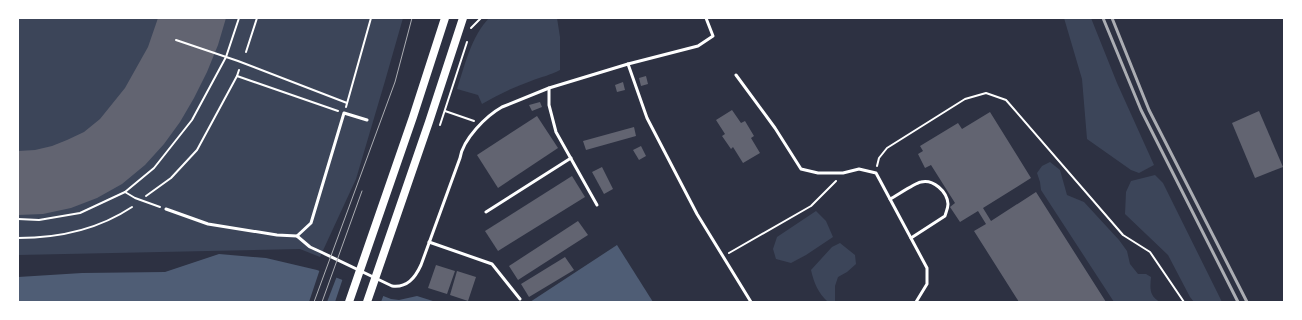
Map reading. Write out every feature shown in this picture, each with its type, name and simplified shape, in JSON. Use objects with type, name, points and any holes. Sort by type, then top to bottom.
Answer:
[{"type":"main road","points":[[348,302],[413,117],[445,18]]},
{"type":"main road","points":[[367,302],[463,18]]},
{"type":"lane","points":[[166,209],[208,224],[277,235],[297,236],[321,252],[392,286],[397,287],[409,283],[416,275],[429,242],[460,158],[461,149],[480,123],[495,111],[511,102],[549,88],[628,64],[698,46],[713,36],[706,18]]},
{"type":"lane","points":[[628,64],[646,118],[697,214],[751,302]]},
{"type":"lane","points":[[736,74],[775,128],[802,169],[818,173],[843,173],[859,169],[876,173],[927,268],[927,284],[916,302]]},
{"type":"lane","points":[[549,88],[549,105],[556,132],[597,205]]},
{"type":"lane","points":[[297,236],[311,223],[344,113],[367,120]]},
{"type":"lane","points":[[486,212],[571,158]]},
{"type":"lane","points":[[890,199],[921,182],[932,183],[939,187],[946,198],[948,204],[945,216],[910,238]]},
{"type":"lane","points":[[429,242],[492,264],[520,299]]},
{"type":"path","points":[[18,219],[39,220],[80,213],[125,192],[154,168],[192,120],[226,57],[239,18]]},
{"type":"path","points":[[246,52],[257,18]]},
{"type":"path","points":[[176,40],[226,57],[347,103],[371,18]]},
{"type":"path","points":[[471,28],[480,18]]},
{"type":"path","points":[[469,35],[445,111],[480,123]]},
{"type":"path","points":[[146,196],[171,178],[197,150],[239,70]]},
{"type":"path","points":[[237,76],[334,109]]},
{"type":"path","points":[[876,173],[879,158],[887,148],[965,99],[986,93],[1006,100],[1123,235],[1150,252],[1184,302]]},
{"type":"path","points":[[722,256],[811,206],[843,173]]},
{"type":"path","points":[[125,192],[135,198],[166,209]]},
{"type":"path","points":[[18,238],[40,238],[67,234],[101,223],[125,212],[132,206]]},
{"type":"shaded area","points":[[18,18],[403,18],[356,179],[320,257],[300,249],[18,255]]},
{"type":"shaded area","points":[[489,18],[557,18],[560,37],[560,70],[525,83],[482,104],[478,95],[457,89],[473,42]]},
{"type":"shaded area","points":[[1064,18],[1091,18],[1117,83],[1154,165],[1139,173],[1131,170],[1087,139],[1082,79]]},
{"type":"shaded area","points":[[1050,162],[1060,170],[1067,195],[1084,202],[1119,240],[1127,251],[1130,264],[1138,274],[1146,274],[1151,277],[1152,294],[1156,300],[1160,302],[1114,302],[1041,190],[1037,173],[1042,166]]},
{"type":"shaded area","points":[[1155,175],[1163,183],[1222,302],[1194,302],[1168,255],[1125,214],[1126,192],[1131,181]]},
{"type":"shaded area","points":[[816,211],[826,221],[833,237],[791,263],[776,259],[773,249],[777,237]]},
{"type":"shaded area","points":[[840,243],[855,255],[856,264],[847,272],[838,277],[835,286],[835,302],[828,302],[817,288],[811,270],[832,247]]},
{"type":"shaded area","points":[[617,245],[653,302],[530,302]]},
{"type":"shaded area","points":[[219,254],[266,258],[317,270],[391,299],[399,300],[417,296],[436,302],[18,302],[18,277],[82,273],[165,272]]},
{"type":"pier","points":[[320,269],[337,276],[327,302],[309,302]]},
{"type":"pier","points":[[343,278],[384,294],[381,302],[335,302]]},
{"type":"building","points":[[158,18],[226,18],[218,45],[207,72],[180,122],[164,144],[145,165],[122,184],[97,198],[71,208],[43,214],[18,215],[18,151],[35,150],[52,146],[84,132],[100,119],[125,88],[148,47]]},
{"type":"building","points":[[646,76],[648,84],[641,86],[639,78]]},
{"type":"building","points":[[623,82],[625,90],[617,92],[615,85]]},
{"type":"building","points":[[540,102],[542,107],[532,111],[529,105]]},
{"type":"building","points":[[732,110],[741,123],[745,121],[754,136],[751,138],[760,153],[743,163],[733,147],[731,149],[722,136],[725,134],[716,120]]},
{"type":"building","points":[[1259,111],[1283,167],[1255,178],[1232,123]]},
{"type":"building","points":[[990,112],[1031,178],[983,208],[991,221],[1036,192],[1106,302],[1019,302],[974,231],[986,224],[978,211],[960,222],[950,207],[955,203],[931,165],[925,168],[918,154],[923,151],[920,146],[958,123],[962,129]]},
{"type":"building","points":[[537,116],[558,148],[498,188],[477,155]]},
{"type":"building","points":[[634,127],[636,136],[586,150],[583,141]]},
{"type":"building","points":[[641,146],[646,156],[639,160],[633,150]]},
{"type":"building","points":[[602,167],[613,189],[604,194],[592,172]]},
{"type":"building","points":[[572,176],[585,197],[498,251],[485,231]]},
{"type":"building","points":[[578,221],[588,235],[518,280],[509,266]]},
{"type":"building","points":[[565,257],[574,270],[529,297],[521,284]]},
{"type":"building","points":[[436,265],[455,271],[447,294],[428,288]]},
{"type":"building","points":[[457,271],[476,277],[468,301],[450,295]]},
{"type":"tram line","points":[[314,302],[395,82],[412,18]]},
{"type":"tram line","points":[[322,302],[362,191]]},
{"type":"railway","points":[[1103,18],[1141,110],[1238,302]]},
{"type":"railway","points":[[1112,18],[1149,110],[1247,302]]}]
